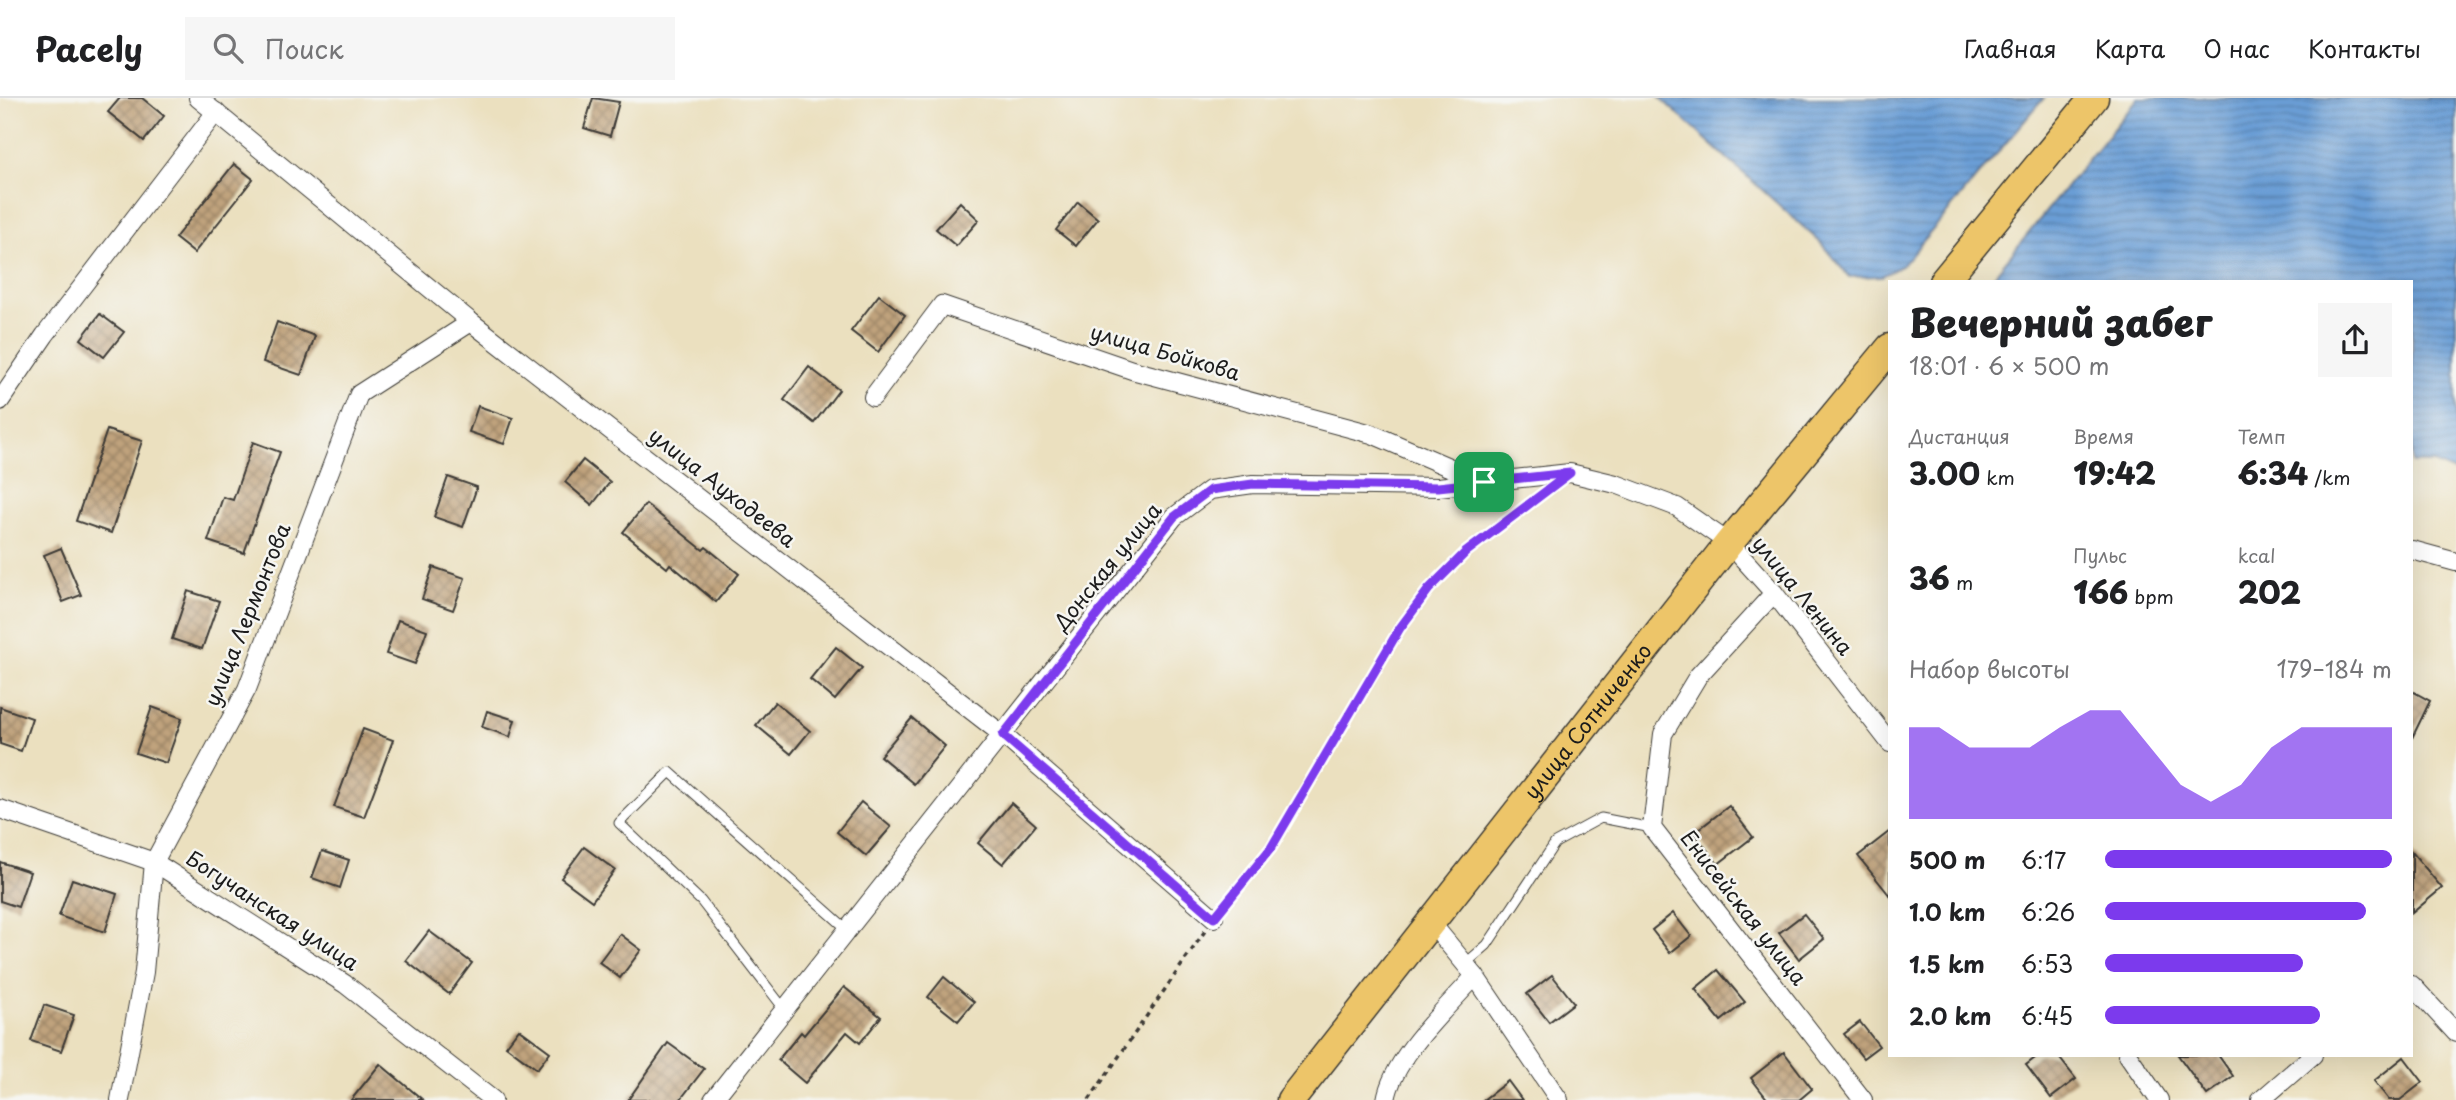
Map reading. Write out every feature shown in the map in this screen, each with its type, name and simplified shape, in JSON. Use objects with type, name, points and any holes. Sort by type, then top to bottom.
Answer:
[{"type":"main road","points":[[1945,280],[2094,98]]},
{"type":"main road","name":"улица Сотниченко","points":[[1291,1100],[1730,544],[1888,354]]},
{"type":"street","name":"улица Ауходеева","points":[[198,98],[471,322],[1003,735],[1214,918]]},
{"type":"street","points":[[0,401],[45,335],[216,112]]},
{"type":"street","name":"улица Бойкова","points":[[873,397],[942,305],[1132,370],[1372,434],[1484,482]]},
{"type":"street","name":"улица Лермонтова","points":[[120,1100],[144,972],[154,862],[247,689],[359,394],[471,322]]},
{"type":"street","name":"Донская улица","points":[[713,1100],[1174,517],[1210,490],[1253,484],[1438,487],[1570,473],[1616,484],[1677,507],[1730,544]]},
{"type":"street","name":"улица Ленина","points":[[1730,544],[1774,593],[1888,740]]},
{"type":"street","points":[[2413,550],[2456,562]]},
{"type":"street","name":"Енисейская улица","points":[[1774,593],[1699,676],[1663,734],[1652,828],[1863,1100]]},
{"type":"street","name":"Богучанская улица","points":[[0,809],[154,862],[345,984],[493,1100]]},
{"type":"street","points":[[1432,924],[1470,970],[1559,1100]]},
{"type":"street","points":[[1386,1100],[1388,1087],[1403,1060],[1470,970]]},
{"type":"street","points":[[2413,986],[2456,1033]]},
{"type":"street","points":[[2129,1057],[2159,1100]]},
{"type":"street","points":[[2261,1100],[2312,1057]]},
{"type":"lane","points":[[785,1010],[701,901],[619,823],[670,772],[848,930]]},
{"type":"lane","points":[[1470,970],[1555,843],[1601,818],[1652,828]]},
{"type":"path","points":[[1089,1100],[1214,918],[1271,848],[1400,628],[1429,589],[1466,552],[1570,473]]},
{"type":"water","points":[[1660,98],[2044,98],[1903,265],[1882,276],[1849,277],[1820,242]]},
{"type":"water","points":[[2138,98],[2456,98],[2456,473],[2434,463],[2413,463],[2413,280],[1991,280]]},
{"type":"building","points":[[120,98],[142,98],[164,116],[144,141],[108,112]]},
{"type":"building","points":[[593,98],[619,102],[610,136],[584,128]]},
{"type":"building","points":[[234,164],[253,179],[194,253],[175,238]]},
{"type":"building","points":[[960,202],[979,220],[956,246],[936,229]]},
{"type":"building","points":[[1078,202],[1098,219],[1076,246],[1056,230]]},
{"type":"building","points":[[879,295],[905,315],[878,352],[851,331]]},
{"type":"building","points":[[100,314],[124,332],[104,357],[81,339]]},
{"type":"building","points":[[277,322],[315,336],[301,375],[263,362]]},
{"type":"building","points":[[809,367],[839,390],[814,423],[784,400]]},
{"type":"building","points":[[478,406],[513,418],[504,444],[469,432]]},
{"type":"building","points":[[107,430],[142,441],[111,533],[76,521]]},
{"type":"building","points":[[253,442],[280,452],[244,553],[208,541],[223,497],[233,500]]},
{"type":"building","points":[[583,460],[610,482],[592,505],[565,482]]},
{"type":"building","points":[[448,477],[477,487],[463,527],[434,517]]},
{"type":"building","points":[[646,504],[703,550],[706,547],[739,574],[716,602],[670,564],[667,568],[623,532]]},
{"type":"building","points":[[61,548],[81,595],[63,602],[44,555]]},
{"type":"building","points":[[433,567],[465,578],[453,610],[422,599]]},
{"type":"building","points":[[188,591],[219,601],[202,649],[172,639]]},
{"type":"building","points":[[398,620],[427,630],[415,664],[386,654]]},
{"type":"building","points":[[836,647],[862,668],[835,700],[810,679]]},
{"type":"building","points":[[2413,692],[2430,701],[2413,736]]},
{"type":"building","points":[[775,702],[810,731],[791,754],[756,725]]},
{"type":"building","points":[[0,707],[32,718],[21,751],[0,744]]},
{"type":"building","points":[[152,707],[182,718],[166,763],[136,753]]},
{"type":"building","points":[[487,711],[515,720],[510,737],[482,727]]},
{"type":"building","points":[[912,718],[945,746],[914,784],[880,756]]},
{"type":"building","points":[[363,729],[393,740],[364,817],[334,807]]},
{"type":"building","points":[[861,802],[891,827],[866,856],[837,832]]},
{"type":"building","points":[[1011,803],[1036,825],[1003,864],[978,843]]},
{"type":"building","points":[[1729,806],[1753,837],[1718,864],[1694,833]]},
{"type":"building","points":[[1888,833],[1888,894],[1858,856]]},
{"type":"building","points":[[584,847],[615,870],[592,901],[561,878]]},
{"type":"building","points":[[322,851],[349,860],[340,888],[312,878]]},
{"type":"building","points":[[2413,853],[2442,888],[2413,912]]},
{"type":"building","points":[[0,862],[30,872],[18,907],[0,901]]},
{"type":"building","points":[[72,879],[117,894],[105,932],[59,916]]},
{"type":"building","points":[[1673,913],[1691,936],[1670,953],[1652,930]]},
{"type":"building","points":[[1804,914],[1824,939],[1799,959],[1779,933]]},
{"type":"building","points":[[429,931],[472,963],[449,994],[406,961]]},
{"type":"building","points":[[620,934],[641,950],[620,978],[599,962]]},
{"type":"building","points":[[1718,970],[1745,1002],[1721,1021],[1695,989]]},
{"type":"building","points":[[1552,975],[1574,1003],[1549,1022],[1527,994]]},
{"type":"building","points":[[944,977],[974,1002],[958,1021],[928,997]]},
{"type":"building","points":[[844,987],[881,1017],[860,1043],[847,1032],[805,1083],[778,1060],[801,1032],[804,1035]]},
{"type":"building","points":[[44,1005],[74,1015],[61,1051],[31,1041]]},
{"type":"building","points":[[1860,1022],[1879,1046],[1863,1058],[1844,1034]]},
{"type":"building","points":[[519,1029],[550,1052],[537,1069],[506,1046]]},
{"type":"building","points":[[668,1043],[704,1069],[680,1100],[628,1100]]},
{"type":"building","points":[[1784,1052],[1812,1089],[1799,1100],[1768,1100],[1751,1078]]},
{"type":"building","points":[[2036,1057],[2059,1057],[2076,1079],[2051,1098],[2026,1065]]},
{"type":"building","points":[[2179,1057],[2219,1057],[2233,1076],[2207,1095]]},
{"type":"building","points":[[2404,1057],[2423,1082],[2400,1100],[2389,1100],[2374,1081]]},
{"type":"building","points":[[380,1064],[423,1100],[351,1100]]},
{"type":"building","points":[[1508,1081],[1522,1100],[1483,1100]]},
{"type":"route","points":[[1570,473],[1466,552],[1429,589],[1400,628],[1271,848],[1214,918],[1003,735],[1174,517],[1210,490],[1253,484],[1438,487],[1484,482],[1570,473]]}]
